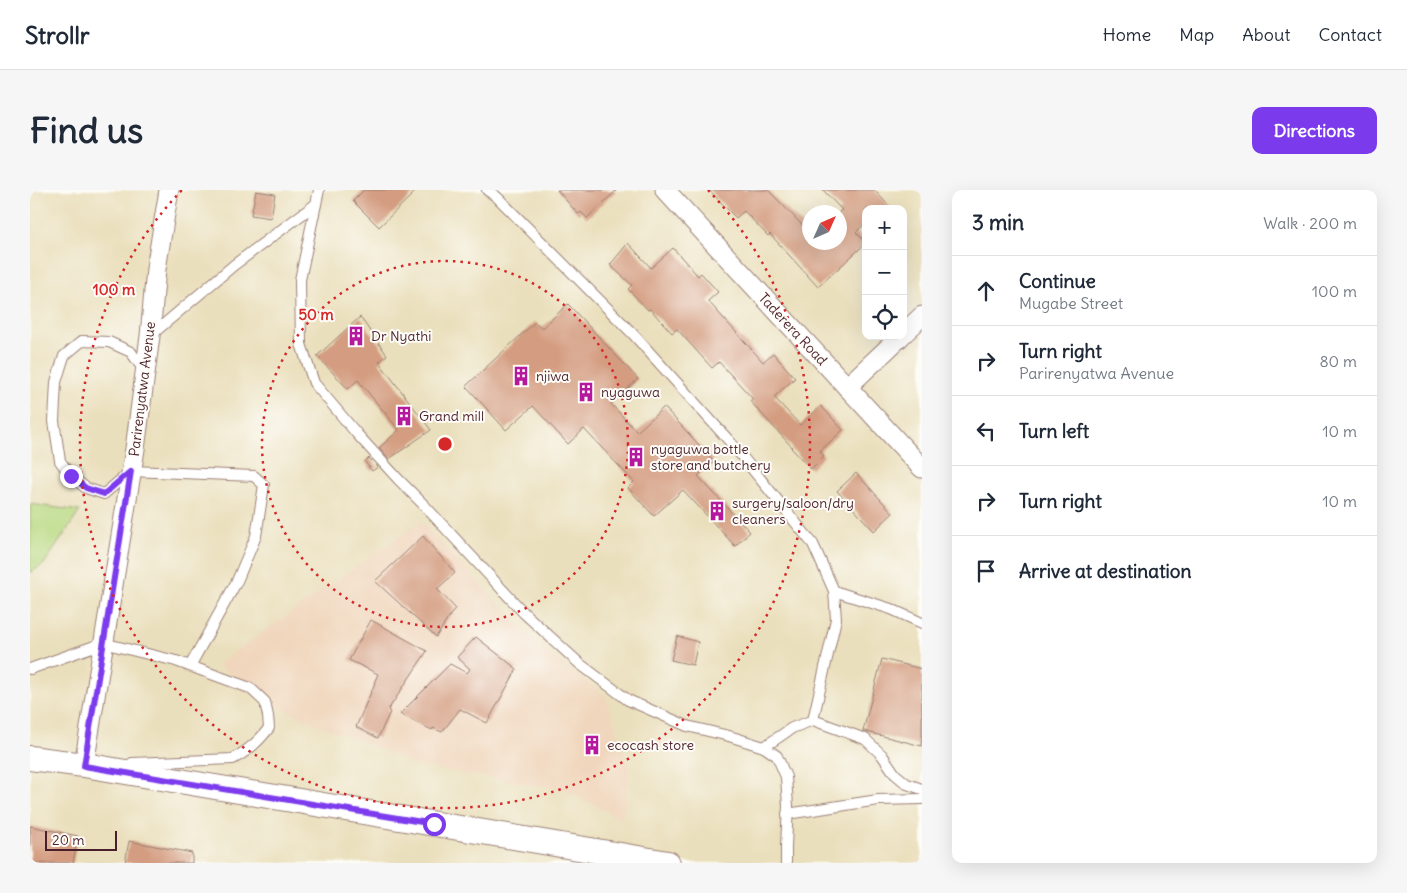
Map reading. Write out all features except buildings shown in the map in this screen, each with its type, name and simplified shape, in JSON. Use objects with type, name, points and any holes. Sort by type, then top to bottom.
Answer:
[{"type":"street","name":"Parirenyatwa Avenue","points":[[84,766],[131,471],[150,336],[156,269],[169,190]]},
{"type":"street","name":"Taderera Road","points":[[665,190],[922,468]]},
{"type":"street","points":[[907,330],[922,316]]},
{"type":"street","points":[[847,387],[897,340]]},
{"type":"street","points":[[30,758],[668,863]]},
{"type":"lane","points":[[319,190],[300,280],[301,344],[314,382],[398,479],[524,613],[580,664],[628,700],[687,726],[764,747],[777,756],[786,777],[786,863]]},
{"type":"lane","points":[[487,190],[497,197],[633,334],[732,444],[813,544],[834,590],[836,619],[813,720]]},
{"type":"lane","points":[[150,336],[234,265],[316,204]]},
{"type":"lane","points":[[145,373],[130,352],[109,342],[82,341],[64,356],[56,382],[54,421],[60,461],[71,476],[86,488],[104,494],[131,471],[254,476],[264,485],[256,536],[237,581],[190,666]]},
{"type":"lane","points":[[834,590],[891,609],[922,623]]},
{"type":"lane","points":[[30,669],[103,643],[190,666],[250,688],[265,702],[269,728],[258,743],[233,759],[84,766]]},
{"type":"lane","points":[[764,747],[792,728],[813,720],[865,739],[882,755],[895,774],[908,784],[922,789]]},
{"type":"lane","points":[[787,814],[878,800],[922,799]]},
{"type":"shaded area","points":[[421,521],[537,644],[605,696],[630,769],[622,820],[566,790],[416,766],[374,746],[315,724],[244,689],[218,664]]},
{"type":"green space","points":[[30,504],[80,511],[44,564],[30,573]]},
{"type":"place","name":"Dr Nyathi","points":[[356,336]]},
{"type":"place","name":"njiwa","points":[[521,376]]},
{"type":"place","name":"nyaguwa","points":[[586,392]]},
{"type":"place","name":"Grand mill","points":[[404,416]]},
{"type":"place","name":"nyaguwa bottle store and butchery","points":[[636,457]]},
{"type":"place","name":"surgery/saloon/dry cleaners","points":[[717,511]]},
{"type":"place","name":"ecocash store","points":[[592,745]]},
{"type":"route","points":[[71,476],[86,488],[104,494],[131,471],[84,766],[434,824]]}]
